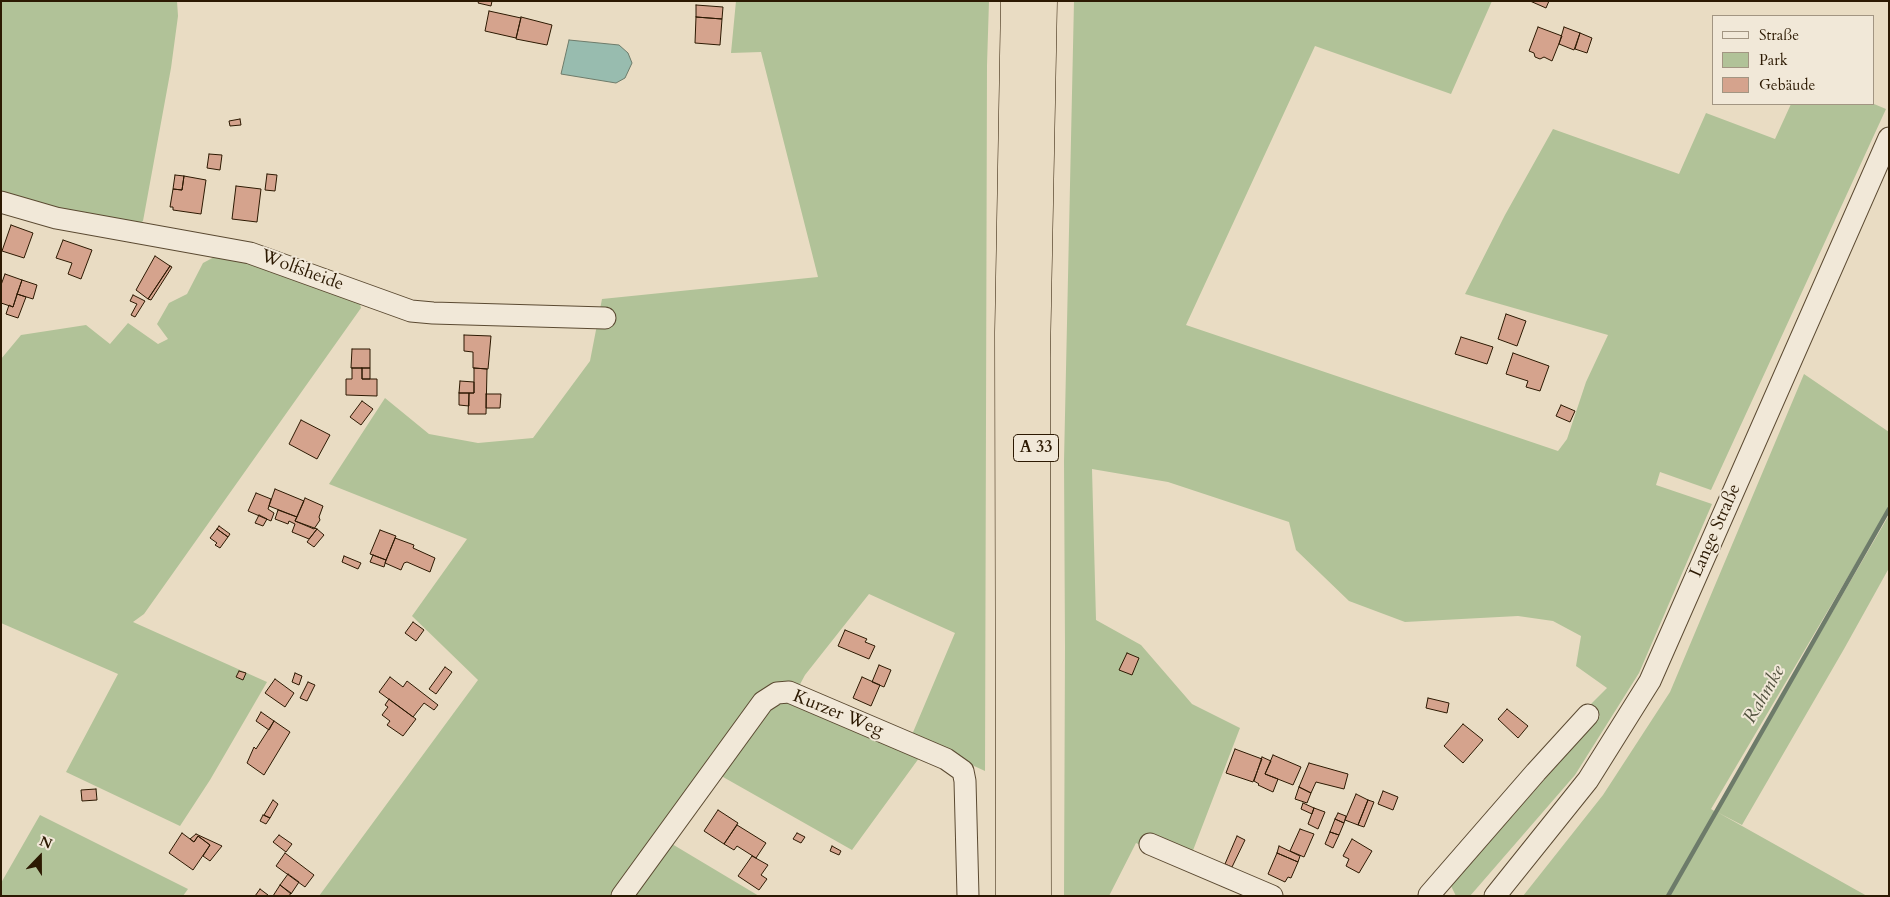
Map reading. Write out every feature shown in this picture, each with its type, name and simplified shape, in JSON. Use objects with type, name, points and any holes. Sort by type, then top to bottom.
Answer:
[{"type":"highway","name":"A 33","points":[[1010,896],[1009,332],[1015,1]]},
{"type":"highway","name":"A 33","points":[[1037,896],[1036,357],[1042,1]]},
{"type":"street","name":"Lange Straße","points":[[1495,896],[1588,780],[1650,681],[1889,138]]},
{"type":"street","name":"Wolfsheide","points":[[1,202],[56,218],[250,252],[410,310],[433,313],[605,318]]},
{"type":"street","name":"Kurzer Weg","points":[[622,896],[763,702],[777,693],[789,692],[946,759],[963,771],[965,781],[968,896]]},
{"type":"street","points":[[1429,896],[1588,715]]},
{"type":"street","points":[[1150,844],[1272,896]]},
{"type":"green space","points":[[1,1],[177,1],[178,16],[171,68],[143,221],[134,228],[1,196]]},
{"type":"green space","points":[[736,1],[989,1],[987,65],[985,771],[911,737],[955,633],[869,594],[805,675],[798,688],[760,694],[611,896],[319,896],[478,680],[412,616],[467,539],[329,484],[385,398],[429,434],[478,443],[533,438],[590,361],[602,299],[818,277],[761,52],[731,53]]},
{"type":"green space","points":[[1074,1],[1492,1],[1451,94],[1315,46],[1186,325],[1558,451],[1567,439],[1586,382],[1608,335],[1465,294],[1505,215],[1553,129],[1679,174],[1706,113],[1775,139],[1791,105],[1875,104],[1886,109],[1711,490],[1660,472],[1656,485],[1712,504],[1639,673],[1575,775],[1470,896],[1456,896],[1451,886],[1600,716],[1589,706],[1607,688],[1576,666],[1581,636],[1553,621],[1518,616],[1405,622],[1349,601],[1296,550],[1289,522],[1168,482],[1092,469],[1096,620],[1141,645],[1192,704],[1240,728],[1187,866],[1136,843],[1109,896],[1064,896],[1064,461]]},
{"type":"green space","points":[[218,255],[266,267],[359,299],[361,308],[144,614],[133,622],[267,682],[210,780],[180,826],[66,772],[118,674],[1,623],[1,359],[21,335],[86,325],[110,344],[128,323],[158,344],[168,339],[157,324],[169,303],[187,294],[203,263]]},
{"type":"green space","points":[[1804,374],[1889,432],[1889,507],[1711,809],[1716,812],[1889,515],[1889,568],[1844,649],[1742,825],[1717,812],[1867,896],[1523,896],[1603,795],[1670,692]]},
{"type":"green space","points":[[787,698],[922,754],[852,850],[716,773],[763,710]]},
{"type":"green space","points":[[40,815],[188,889],[183,896],[1,896],[1,883]]},
{"type":"green space","points":[[667,841],[759,896],[626,896]]},
{"type":"water","points":[[569,40],[619,45],[628,53],[632,63],[625,78],[616,83],[561,74]]},
{"type":"building","points":[[479,1],[492,1],[491,6],[478,3]]},
{"type":"building","points":[[1530,1],[1549,1],[1546,8]]},
{"type":"building","points":[[696,5],[723,7],[722,19],[696,17]]},
{"type":"building","points":[[489,11],[521,18],[516,38],[485,31]]},
{"type":"building","points":[[521,17],[552,25],[547,45],[516,39]]},
{"type":"building","points":[[696,17],[722,19],[720,45],[695,43]]},
{"type":"building","points":[[1538,27],[1562,36],[1552,61],[1544,57],[1540,59],[1535,57],[1534,53],[1529,51]]},
{"type":"building","points":[[1564,27],[1580,33],[1574,50],[1559,44]]},
{"type":"building","points":[[1580,33],[1592,38],[1587,53],[1575,49]]},
{"type":"building","points":[[240,119],[241,125],[230,126],[229,121]]},
{"type":"building","points":[[209,154],[222,155],[220,170],[207,168]]},
{"type":"building","points":[[267,174],[277,175],[275,191],[265,190]]},
{"type":"building","points":[[175,175],[184,176],[182,190],[173,189]]},
{"type":"building","points":[[184,176],[206,180],[201,214],[173,210],[173,207],[170,207],[173,189],[182,190]]},
{"type":"building","points":[[236,186],[261,189],[257,222],[232,219]]},
{"type":"building","points":[[11,225],[33,233],[24,258],[2,251]]},
{"type":"building","points":[[63,240],[92,250],[81,279],[68,274],[72,263],[56,258]]},
{"type":"building","points":[[155,256],[170,266],[148,299],[136,290]]},
{"type":"building","points":[[170,266],[172,267],[151,300],[148,299]]},
{"type":"building","points":[[5,274],[22,280],[13,307],[1,303],[1,285]]},
{"type":"building","points":[[22,280],[37,285],[33,299],[17,294]]},
{"type":"building","points":[[17,294],[26,297],[18,318],[6,314],[9,305],[13,307]]},
{"type":"building","points":[[133,295],[145,301],[135,317],[131,315],[137,304],[130,301]]},
{"type":"building","points":[[1506,314],[1526,321],[1517,346],[1498,339]]},
{"type":"building","points":[[464,335],[491,336],[488,369],[473,368],[473,352],[464,351]]},
{"type":"building","points":[[1461,337],[1493,347],[1487,364],[1455,354]]},
{"type":"building","points":[[352,349],[370,349],[370,368],[351,368]]},
{"type":"building","points":[[1513,353],[1549,366],[1540,391],[1526,387],[1528,381],[1506,374]]},
{"type":"building","points":[[352,368],[362,368],[362,379],[377,379],[377,396],[346,395],[346,379],[352,379]]},
{"type":"building","points":[[362,368],[370,368],[370,379],[362,379]]},
{"type":"building","points":[[474,368],[487,369],[486,414],[468,414],[469,393],[474,393]]},
{"type":"building","points":[[460,381],[474,382],[474,393],[459,393]]},
{"type":"building","points":[[459,393],[469,393],[469,406],[459,405]]},
{"type":"building","points":[[486,394],[501,394],[500,408],[486,408]]},
{"type":"building","points":[[362,401],[373,409],[361,425],[350,417]]},
{"type":"building","points":[[1561,405],[1575,411],[1570,422],[1556,416]]},
{"type":"building","points":[[301,420],[330,435],[317,459],[289,444]]},
{"type":"building","points":[[275,489],[304,501],[297,517],[269,506]]},
{"type":"building","points":[[256,493],[271,499],[268,509],[274,513],[271,521],[248,511]]},
{"type":"building","points":[[305,498],[323,506],[319,517],[320,520],[314,529],[295,521]]},
{"type":"building","points":[[278,510],[297,517],[295,521],[317,529],[309,539],[292,532],[295,524],[289,521],[288,524],[275,519]]},
{"type":"building","points":[[259,515],[267,519],[263,526],[255,523]]},
{"type":"building","points":[[219,526],[230,534],[228,537],[217,529]]},
{"type":"building","points":[[217,529],[228,537],[220,548],[210,538]]},
{"type":"building","points":[[317,529],[324,535],[314,547],[307,542]]},
{"type":"building","points":[[380,530],[396,536],[386,560],[370,554]]},
{"type":"building","points":[[395,538],[414,545],[413,548],[435,558],[430,572],[407,562],[404,563],[401,570],[385,563]]},
{"type":"building","points":[[373,555],[386,560],[384,567],[370,562]]},
{"type":"building","points":[[344,556],[361,563],[358,569],[342,562]]},
{"type":"building","points":[[413,622],[424,630],[416,641],[405,633]]},
{"type":"building","points":[[845,630],[867,639],[865,642],[875,646],[869,659],[838,646]]},
{"type":"building","points":[[1127,653],[1139,658],[1132,675],[1119,670]]},
{"type":"building","points":[[879,665],[891,670],[884,687],[872,682]]},
{"type":"building","points":[[445,667],[452,672],[436,694],[429,689]]},
{"type":"building","points":[[239,671],[246,673],[243,680],[236,677]]},
{"type":"building","points":[[295,673],[302,676],[299,685],[292,682]]},
{"type":"building","points":[[390,677],[403,687],[407,681],[438,705],[434,710],[424,703],[413,717],[379,692]]},
{"type":"building","points":[[862,677],[880,685],[871,706],[853,698]]},
{"type":"building","points":[[275,679],[294,693],[285,707],[265,693]]},
{"type":"building","points":[[308,682],[315,685],[307,701],[300,698]]},
{"type":"building","points":[[1428,698],[1449,703],[1447,713],[1426,708]]},
{"type":"building","points":[[389,699],[416,719],[403,736],[387,725],[390,721],[382,715],[388,707],[385,705]]},
{"type":"building","points":[[1507,709],[1528,726],[1518,738],[1498,719]]},
{"type":"building","points":[[261,712],[274,721],[269,730],[256,721]]},
{"type":"building","points":[[274,721],[290,732],[264,775],[247,763],[254,747],[256,749]]},
{"type":"building","points":[[1463,724],[1483,740],[1463,763],[1444,746]]},
{"type":"building","points":[[1235,749],[1262,759],[1253,782],[1226,773]]},
{"type":"building","points":[[1273,755],[1301,767],[1293,785],[1265,774]]},
{"type":"building","points":[[1262,757],[1271,761],[1265,774],[1278,779],[1273,792],[1254,781]]},
{"type":"building","points":[[1309,763],[1348,774],[1344,789],[1316,782],[1311,793],[1299,787]]},
{"type":"building","points":[[1299,787],[1311,793],[1307,803],[1295,799]]},
{"type":"building","points":[[96,789],[97,800],[82,801],[81,790]]},
{"type":"building","points":[[1383,791],[1398,797],[1393,810],[1378,804]]},
{"type":"building","points":[[1356,794],[1368,800],[1358,825],[1345,820]]},
{"type":"building","points":[[273,800],[278,804],[270,818],[264,815]]},
{"type":"building","points":[[1368,800],[1374,802],[1364,827],[1358,825]]},
{"type":"building","points":[[1303,803],[1314,808],[1312,814],[1301,809]]},
{"type":"building","points":[[1314,808],[1325,812],[1318,829],[1308,824]]},
{"type":"building","points":[[718,810],[738,823],[724,844],[704,831]]},
{"type":"building","points":[[1338,813],[1346,816],[1344,823],[1335,819]]},
{"type":"building","points":[[263,815],[270,818],[266,824],[260,821]]},
{"type":"building","points":[[1335,819],[1344,823],[1339,835],[1330,832]]},
{"type":"building","points":[[737,825],[766,843],[756,858],[737,846],[734,850],[724,844]]},
{"type":"building","points":[[1300,829],[1314,834],[1304,857],[1290,851]]},
{"type":"building","points":[[1330,832],[1339,835],[1333,848],[1325,844]]},
{"type":"building","points":[[182,833],[194,842],[198,836],[210,845],[193,870],[169,853]]},
{"type":"building","points":[[797,833],[805,837],[801,843],[793,839]]},
{"type":"building","points":[[196,834],[222,846],[210,861],[203,856],[210,845],[198,836],[194,842],[190,839]]},
{"type":"building","points":[[279,835],[292,844],[286,852],[273,842]]},
{"type":"building","points":[[1237,836],[1245,840],[1232,867],[1225,864]]},
{"type":"building","points":[[1352,839],[1372,851],[1359,873],[1346,866],[1349,859],[1343,856]]},
{"type":"building","points":[[832,846],[841,851],[839,855],[830,851]]},
{"type":"building","points":[[1279,846],[1300,856],[1298,862],[1277,853]]},
{"type":"building","points":[[285,853],[314,875],[305,887],[276,866]]},
{"type":"building","points":[[1277,853],[1298,862],[1291,878],[1288,877],[1285,882],[1268,874]]},
{"type":"building","points":[[752,856],[768,865],[761,875],[767,879],[759,890],[738,876]]},
{"type":"building","points":[[288,874],[299,882],[291,894],[280,885]]},
{"type":"building","points":[[280,885],[291,893],[289,896],[273,896]]},
{"type":"building","points":[[260,889],[268,895],[255,896]]},
{"type":"waterway","name":"Rahmke","points":[[1668,896],[1889,509]]}]
